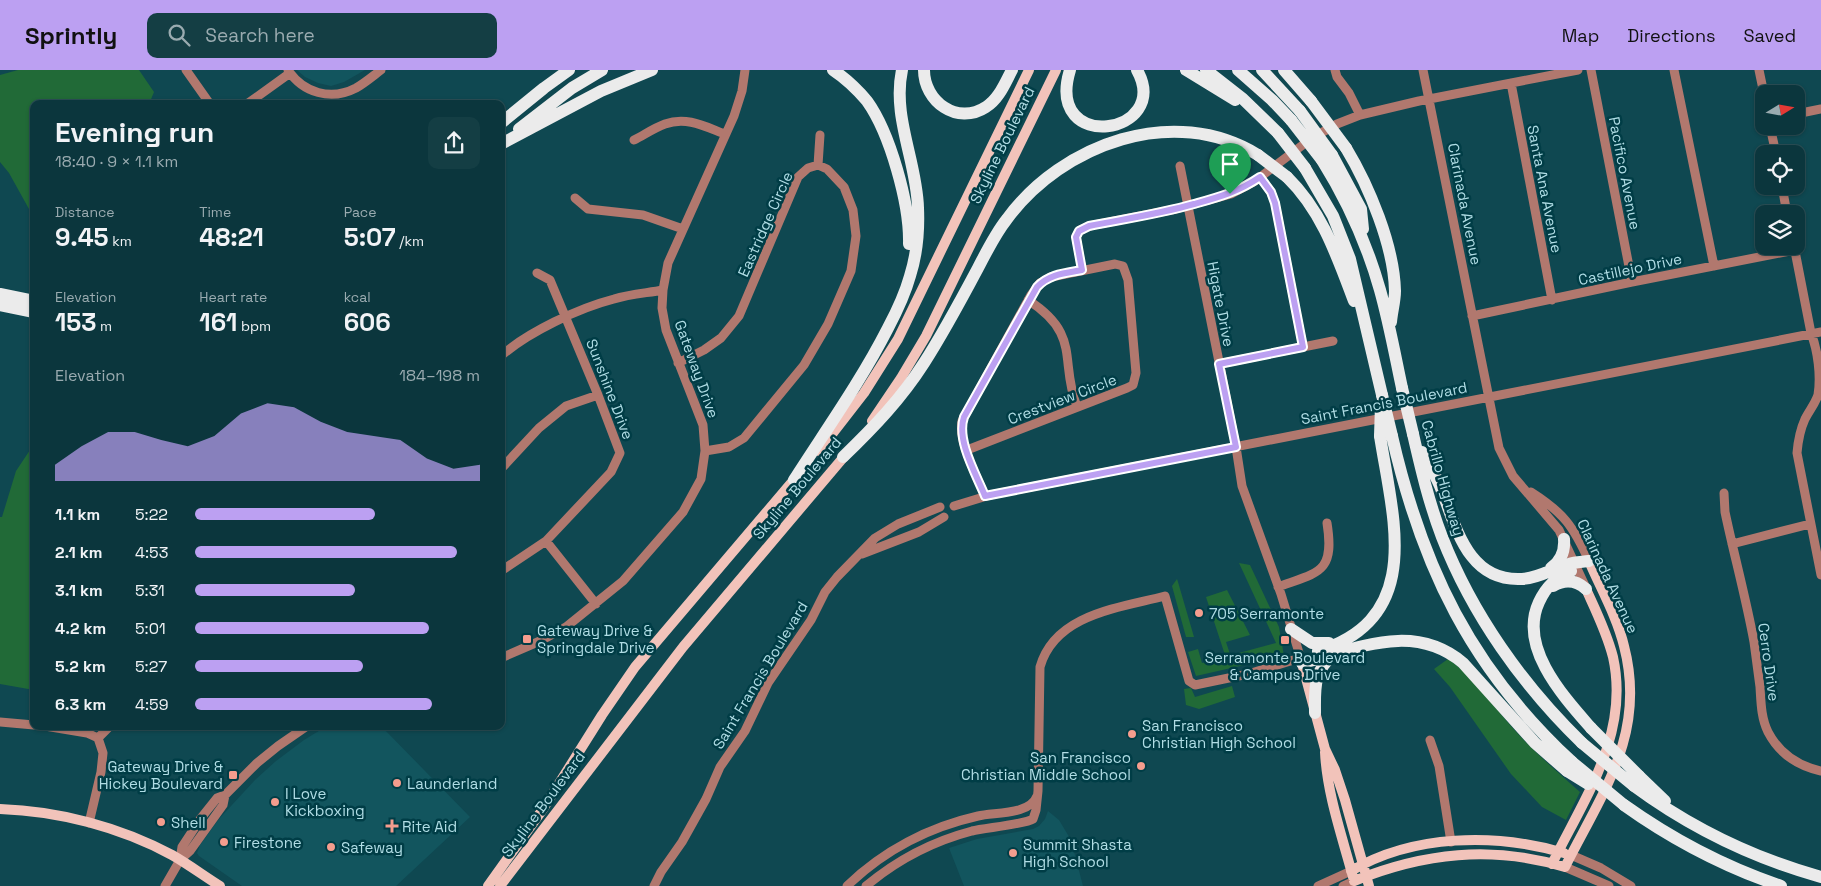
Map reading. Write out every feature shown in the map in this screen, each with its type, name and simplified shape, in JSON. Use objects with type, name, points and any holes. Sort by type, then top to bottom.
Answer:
[{"type":"highway","points":[[505,120],[569,70]]},
{"type":"highway","points":[[505,140],[572,88],[602,70]]},
{"type":"highway","points":[[505,141],[602,91],[652,70]]},
{"type":"highway","points":[[832,70],[854,87],[874,111],[902,186],[908,215],[909,243],[906,273],[897,310]]},
{"type":"highway","points":[[794,480],[860,378],[897,310],[913,266],[918,218],[917,188],[900,108],[902,70]]},
{"type":"highway","points":[[924,70],[926,86],[935,101],[948,110],[966,113],[980,110],[992,103],[1012,70]]},
{"type":"highway","points":[[1070,70],[1066,91],[1071,108],[1083,121],[1103,128],[1124,123],[1138,108],[1143,91],[1137,70]]},
{"type":"highway","points":[[1186,70],[1266,120]]},
{"type":"highway","points":[[1206,70],[1243,99],[1278,133],[1305,168],[1326,203],[1344,245],[1358,288],[1382,395],[1380,412],[1386,436],[1424,547],[1439,582],[1464,631],[1489,670],[1517,707],[1569,766]]},
{"type":"highway","name":"Cabrillo Highway","points":[[1238,70],[1272,100],[1296,116],[1327,158],[1365,247],[1380,290],[1427,492],[1439,528],[1453,563],[1467,590],[1498,642],[1524,680],[1582,743],[1636,781],[1683,819],[1750,853],[1821,877]]},
{"type":"highway","points":[[1262,70],[1296,116]]},
{"type":"highway","points":[[1284,70],[1311,101],[1346,148],[1372,200],[1388,251],[1395,291],[1390,332]]},
{"type":"highway","points":[[843,457],[874,428],[904,393],[936,343],[1002,224],[1029,193],[1051,174],[1075,159],[1100,147],[1131,137],[1155,133],[1180,132],[1208,136],[1236,144],[1258,155],[1287,177],[1307,199],[1322,224],[1338,259],[1368,338]]},
{"type":"highway","points":[[0,294],[30,300]]},
{"type":"highway","points":[[0,305],[30,311]]},
{"type":"highway","points":[[1413,434],[1439,486],[1459,536],[1471,556],[1483,568],[1500,576],[1518,579],[1533,577],[1588,562]]},
{"type":"highway","points":[[1300,659],[1338,644],[1358,631],[1380,608],[1390,588],[1395,567],[1396,549],[1386,436]]},
{"type":"highway","points":[[1533,577],[1547,571],[1559,561],[1564,551],[1564,539]]},
{"type":"highway","points":[[1576,565],[1554,580],[1544,590],[1534,615],[1534,640],[1537,650],[1560,688],[1636,781]]},
{"type":"highway","points":[[1539,600],[1549,589],[1562,582],[1573,582],[1586,589]]},
{"type":"highway","points":[[1291,629],[1309,642],[1320,644],[1337,641],[1358,631]]},
{"type":"highway","points":[[1300,659],[1333,655],[1376,643],[1401,640],[1425,642],[1445,650],[1468,667],[1535,743],[1659,828],[1699,851],[1741,871],[1781,886]]},
{"type":"highway","points":[[1315,713],[1318,673],[1324,663],[1333,655]]},
{"type":"main road","name":"Skyline Boulevard","points":[[488,886],[543,809],[602,715],[636,667],[852,409],[890,353],[1029,70]]},
{"type":"main road","name":"Skyline Boulevard","points":[[500,886],[683,647],[843,457],[888,398],[926,336],[1056,70]]},
{"type":"main road","name":"Clarinada Avenue","points":[[1565,867],[1617,765],[1626,737],[1630,706],[1629,674],[1622,638],[1588,562]]},
{"type":"main road","name":"Clarinada Avenue","points":[[1552,864],[1604,758],[1612,735],[1616,712],[1617,688],[1613,658],[1604,628],[1586,589]]},
{"type":"main road","points":[[1300,659],[1324,748],[1326,772],[1353,880]]},
{"type":"main road","points":[[1324,748],[1335,770],[1345,800],[1367,881]]},
{"type":"main road","points":[[0,809],[40,812],[88,822],[133,838],[180,860],[220,886]]},
{"type":"main road","points":[[1353,880],[1363,864],[1397,852],[1451,842],[1503,842],[1571,855]]},
{"type":"main road","points":[[1353,880],[1367,881],[1411,862],[1460,855],[1508,856],[1565,867]]},
{"type":"street","points":[[186,70],[207,100]]},
{"type":"street","points":[[252,100],[289,72],[296,80],[312,90],[330,94],[355,88],[381,70]]},
{"type":"street","name":"Gateway Drive","points":[[505,656],[566,627],[623,581],[683,512],[701,479],[705,451],[703,425],[666,330],[662,308],[663,290],[668,263],[734,116],[742,91],[745,70]]},
{"type":"street","points":[[1335,70],[1337,77],[1349,93],[1360,115]]},
{"type":"street","name":"Clarinada Avenue","points":[[1423,70],[1500,452],[1507,466],[1521,485],[1555,524],[1564,539],[1586,589]]},
{"type":"street","points":[[1082,270],[1076,237],[1080,230],[1224,196],[1260,177],[1312,138],[1337,124],[1360,115],[1429,99],[1578,70]]},
{"type":"street","name":"Pacifico Avenue","points":[[1591,70],[1632,282]]},
{"type":"street","points":[[1674,70],[1714,266]]},
{"type":"street","points":[[1759,70],[1762,85]]},
{"type":"street","name":"Santa Ana Avenue","points":[[1511,83],[1552,300]]},
{"type":"street","points":[[1805,112],[1821,109]]},
{"type":"street","points":[[634,140],[665,124],[678,121],[694,122],[726,134]]},
{"type":"street","points":[[705,451],[729,447],[744,438],[804,365],[828,324],[851,271],[856,236],[853,210],[844,187],[827,169],[818,165],[820,134]]},
{"type":"street","name":"Eastridge Circle","points":[[678,363],[704,350],[721,338],[739,316],[798,177],[808,168],[818,165]]},
{"type":"street","name":"Higate Drive","points":[[1180,166],[1242,484],[1278,587],[1300,659]]},
{"type":"street","points":[[1260,177],[1271,192],[1275,203],[1303,347]]},
{"type":"street","points":[[574,198],[588,209],[643,215],[683,229]]},
{"type":"street","name":"Castillejo Drive","points":[[1472,316],[1763,255]]},
{"type":"street","points":[[1795,255],[1811,333],[1816,347],[1820,382],[1816,401],[1805,419],[1799,436],[1797,453],[1821,575]]},
{"type":"street","name":"Crestview Circle","points":[[967,450],[1129,388],[1134,383],[1136,375],[1128,280],[1125,268],[1121,264],[1047,278],[1037,287],[1028,300],[964,417],[961,431],[967,450],[985,496]]},
{"type":"street","name":"Sunshine Drive","points":[[505,568],[546,541],[611,472],[620,453],[550,280],[537,273]]},
{"type":"street","points":[[505,353],[516,343],[566,317],[614,299],[663,290]]},
{"type":"street","points":[[1028,300],[1051,318],[1063,337],[1068,354],[1072,390],[1077,408]]},
{"type":"street","name":"Saint Francis Boulevard","points":[[954,506],[985,496],[1821,332]]},
{"type":"street","points":[[1219,364],[1333,341]]},
{"type":"street","points":[[505,465],[538,428],[566,406],[598,395]]},
{"type":"street","name":"Clarinada Avenue","points":[[1521,485],[1565,518],[1578,538],[1588,562]]},
{"type":"street","name":"Cerro Drive","points":[[1724,493],[1725,512],[1754,642],[1763,717],[1767,730],[1774,742],[1794,761],[1821,772]]},
{"type":"street","name":"Saint Francis Boulevard","points":[[654,886],[706,799],[720,767],[745,732],[768,683],[811,620],[825,592],[867,546],[885,532],[912,518],[940,508]]},
{"type":"street","name":"Saint Francis Boulevard","points":[[852,562],[872,550],[930,527],[944,517]]},
{"type":"street","points":[[1278,587],[1316,572],[1325,563],[1330,549],[1327,523]]},
{"type":"street","points":[[1732,544],[1810,524]]},
{"type":"street","points":[[546,541],[596,604]]},
{"type":"street","points":[[866,886],[898,862],[947,839],[982,829],[1031,821],[1036,810],[1038,791],[1040,668],[1045,654],[1053,641],[1061,632],[1078,622],[1094,615],[1164,596],[1189,680],[1195,685],[1248,674],[1300,659]]},
{"type":"street","points":[[0,722],[30,725]]},
{"type":"street","points":[[69,730],[87,733],[98,738],[103,753],[101,772],[88,822]]},
{"type":"street","points":[[98,738],[106,730]]},
{"type":"street","points":[[165,886],[180,860],[190,851],[223,805],[225,795],[267,755],[301,730]]},
{"type":"street","points":[[1430,740],[1439,766],[1451,842]]},
{"type":"street","points":[[847,886],[877,862],[914,839],[962,820],[988,814],[1023,810],[1033,804],[1038,791]]},
{"type":"street","points":[[1571,855],[1601,868],[1631,886]]},
{"type":"street","points":[[1565,867],[1609,886]]},
{"type":"street","points":[[1318,886],[1353,880]]},
{"type":"street","points":[[1343,886],[1353,880]]},
{"type":"shaded area","points":[[297,70],[365,70],[344,82],[331,86],[305,77]]},
{"type":"shaded area","points":[[320,730],[385,730],[470,817],[396,886],[242,886],[199,856],[197,853],[200,845],[219,819],[255,780],[304,740]]},
{"type":"shaded area","name":"Summit Shasta High School","points":[[1048,811],[1059,820],[1071,840],[1083,886],[964,886],[949,848],[977,839],[1033,829],[1039,826],[1045,819]]},
{"type":"green space","points":[[18,70],[139,70],[154,92],[151,100],[30,100],[30,211],[9,173],[0,162],[0,75]]},
{"type":"green space","points":[[30,450],[30,689],[0,684],[0,517],[2,517],[16,471]]},
{"type":"green space","points":[[1239,563],[1250,565],[1279,627],[1284,656],[1196,676],[1188,652],[1198,649],[1202,663],[1276,643]]},
{"type":"green space","points":[[1177,579],[1194,637],[1186,637],[1172,586]]},
{"type":"green space","points":[[1227,590],[1250,635],[1226,642],[1230,654],[1225,655],[1206,597]]},
{"type":"green space","points":[[1448,659],[1474,682],[1527,743],[1580,792],[1566,820],[1542,807],[1511,774],[1450,687],[1434,669]]},
{"type":"green space","points":[[1232,686],[1235,697],[1199,709],[1186,705],[1184,689],[1191,688],[1195,697]]},
{"type":"place","name":"705 Serramonte","points":[[1199,613]]},
{"type":"place","name":"Gateway Drive & Springdale Drive","points":[[527,639]]},
{"type":"place","name":"Serramonte Boulevard & Campus Drive","points":[[1285,640]]},
{"type":"place","name":"San Francisco Christian High School","points":[[1132,734]]},
{"type":"place","name":"San Francisco Christian Middle School","points":[[1141,766]]},
{"type":"place","name":"Gateway Drive & Hickey Boulevard","points":[[233,775]]},
{"type":"place","name":"Launderland","points":[[397,783]]},
{"type":"place","name":"I Love Kickboxing","points":[[275,802]]},
{"type":"place","name":"Shell","points":[[161,822]]},
{"type":"place","name":"Rite Aid","points":[[392,826]]},
{"type":"place","name":"Firestone","points":[[224,842]]},
{"type":"place","name":"Safeway","points":[[331,847]]},
{"type":"place","name":"Summit Shasta High School","points":[[1013,853]]},
{"type":"route","points":[[1260,177],[1271,192],[1275,203],[1303,347],[1219,364],[1236,447],[985,496],[963,441],[961,431],[964,417],[1037,287],[1052,277],[1082,270],[1076,237],[1078,232],[1089,226],[1176,209],[1230,194],[1260,177]]}]
